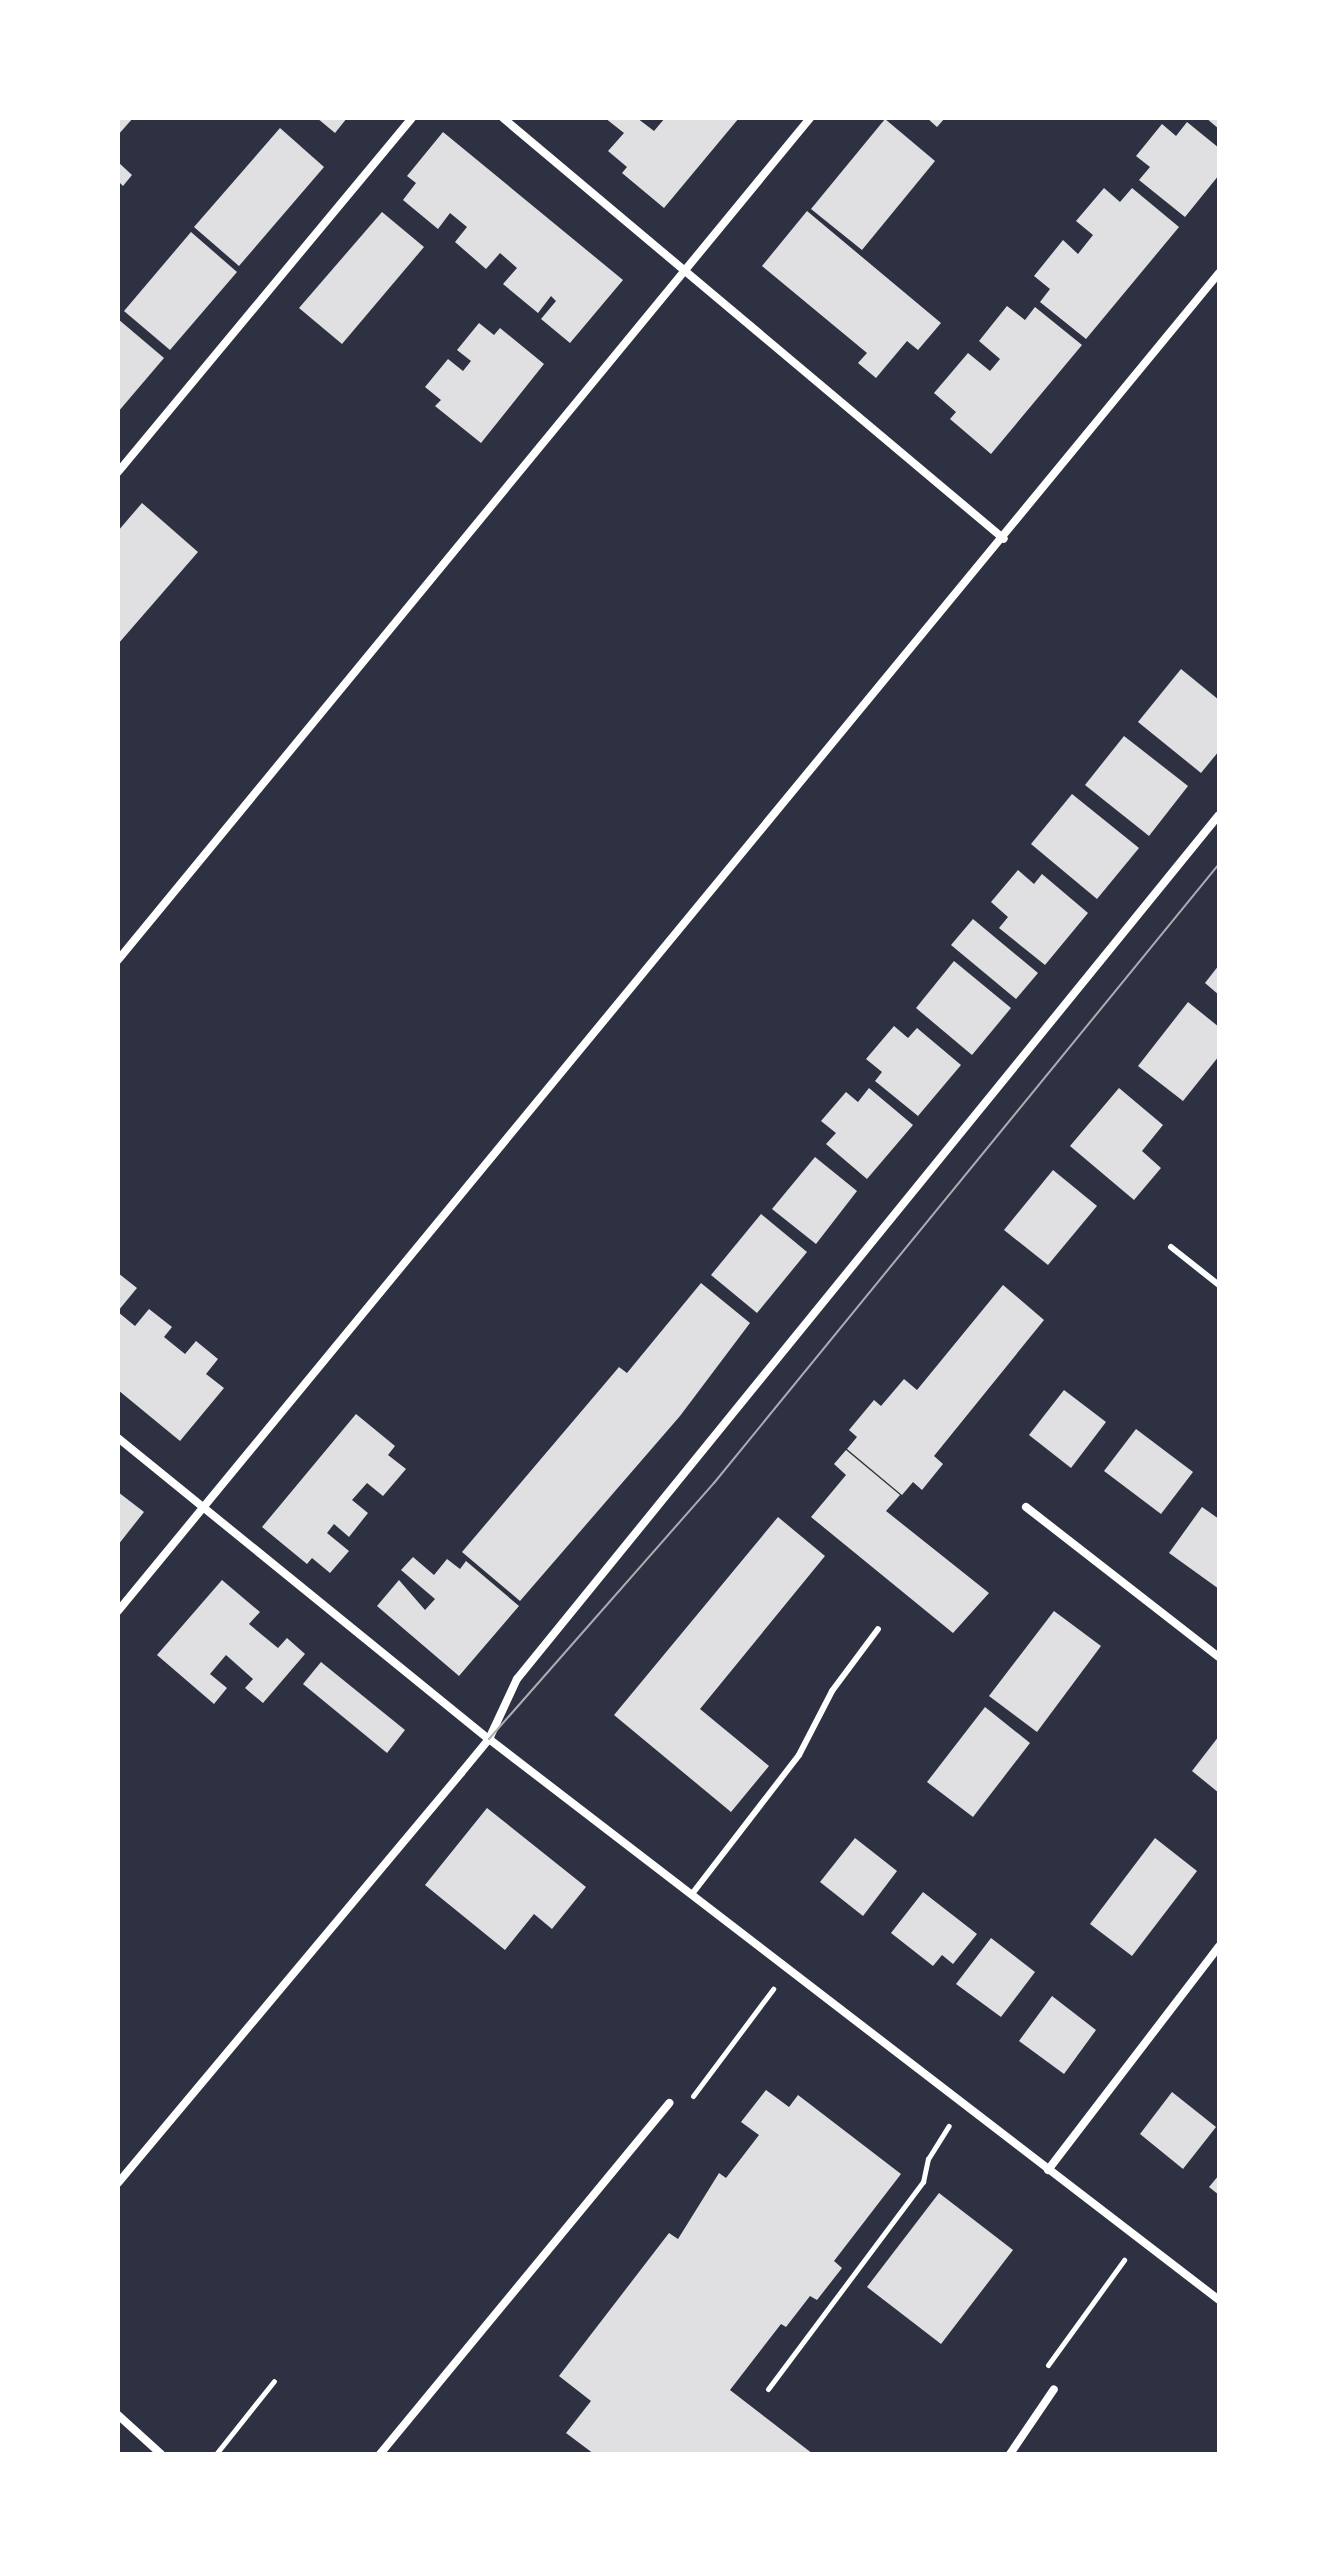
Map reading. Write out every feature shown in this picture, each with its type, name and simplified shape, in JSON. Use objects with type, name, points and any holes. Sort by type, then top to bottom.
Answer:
[{"type":"street","points":[[118,472],[412,118]]},
{"type":"street","points":[[503,118],[1004,539]]},
{"type":"street","points":[[118,960],[536,454],[682,269],[810,118]]},
{"type":"street","points":[[118,1611],[201,1506],[446,1217],[1004,539],[1219,273]]},
{"type":"street","points":[[118,2183],[489,1739],[517,1679],[1219,815]]},
{"type":"street","points":[[118,1438],[489,1739],[1219,2300]]},
{"type":"street","points":[[1026,1507],[1219,1657]]},
{"type":"street","points":[[1048,2170],[1219,1946]]},
{"type":"street","points":[[380,2454],[669,2103]]},
{"type":"street","points":[[1010,2454],[1054,2389]]},
{"type":"street","points":[[118,2415],[161,2454]]},
{"type":"lane","points":[[1171,1247],[1219,1285]]},
{"type":"lane","points":[[692,1894],[799,1755],[832,1691],[878,1629]]},
{"type":"path","points":[[669,2103],[680,2113],[788,1968]]},
{"type":"path","points":[[768,2389],[923,2182],[928,2159],[949,2126],[960,2136]]},
{"type":"path","points":[[1054,2389],[1048,2365],[1139,2239]]},
{"type":"path","points":[[216,2454],[274,2381]]},
{"type":"building","points":[[118,118],[133,118],[118,135]]},
{"type":"building","points":[[317,118],[347,118],[335,133]]},
{"type":"building","points":[[605,118],[637,118],[654,131],[665,118],[739,118],[664,208],[622,173],[627,167],[608,151],[624,133]]},
{"type":"building","points":[[927,118],[945,118],[937,127]]},
{"type":"building","points":[[1206,118],[1219,118],[1219,129]]},
{"type":"building","points":[[885,119],[935,161],[862,250],[811,209]]},
{"type":"building","points":[[1187,122],[1219,148],[1219,175],[1185,217],[1139,180],[1150,167],[1136,156],[1162,124],[1176,136]]},
{"type":"building","points":[[280,128],[324,167],[239,266],[194,227]]},
{"type":"building","points":[[443,132],[623,280],[570,343],[541,319],[556,301],[551,296],[538,313],[503,284],[517,268],[500,253],[486,269],[455,242],[467,227],[450,213],[438,229],[403,200],[416,183],[407,176]]},
{"type":"building","points":[[118,162],[132,175],[123,186],[118,181]]},
{"type":"building","points":[[1104,188],[1120,202],[1132,188],[1179,227],[1086,339],[1040,302],[1050,289],[1034,276],[1063,240],[1078,254],[1093,235],[1076,221]]},
{"type":"building","points":[[807,211],[941,323],[918,350],[907,341],[876,378],[858,363],[867,353],[762,266]]},
{"type":"building","points":[[382,212],[424,247],[342,344],[299,308]]},
{"type":"building","points":[[191,232],[237,272],[170,350],[124,311]]},
{"type":"building","points":[[1007,306],[1025,320],[1035,307],[1082,345],[991,454],[950,419],[956,412],[934,393],[968,353],[990,371],[1000,359],[979,341]]},
{"type":"building","points":[[118,319],[164,358],[118,412]]},
{"type":"building","points":[[479,323],[494,335],[500,328],[544,364],[481,443],[435,406],[441,400],[425,387],[448,359],[463,371],[471,361],[457,350]]},
{"type":"building","points":[[142,503],[198,552],[118,644],[118,531]]},
{"type":"building","points":[[1181,669],[1219,700],[1219,751],[1201,773],[1138,722]]},
{"type":"building","points":[[1124,736],[1188,786],[1149,836],[1085,785]]},
{"type":"building","points":[[1072,794],[1139,848],[1097,899],[1031,844]]},
{"type":"building","points":[[1018,870],[1034,884],[1042,874],[1088,913],[1045,965],[999,928],[1008,917],[991,902]]},
{"type":"building","points":[[973,919],[1038,973],[1016,999],[951,945]]},
{"type":"building","points":[[954,961],[1011,1008],[972,1055],[916,1008]]},
{"type":"building","points":[[1219,965],[1219,995],[1205,983]]},
{"type":"building","points":[[1188,1002],[1219,1027],[1219,1056],[1183,1101],[1138,1066]]},
{"type":"building","points":[[894,1026],[908,1038],[917,1028],[961,1065],[918,1116],[875,1081],[882,1072],[866,1059]]},
{"type":"building","points":[[869,1088],[913,1125],[867,1179],[826,1144],[836,1133],[821,1121],[846,1092],[858,1102]]},
{"type":"building","points":[[1119,1088],[1163,1125],[1142,1151],[1161,1168],[1134,1200],[1070,1146]]},
{"type":"building","points":[[815,1157],[857,1191],[816,1244],[772,1209]]},
{"type":"building","points":[[1053,1170],[1097,1206],[1048,1265],[1004,1230]]},
{"type":"building","points":[[761,1214],[807,1252],[757,1313],[711,1275]]},
{"type":"building","points":[[118,1273],[137,1288],[118,1311]]},
{"type":"building","points":[[701,1283],[750,1323],[680,1416],[520,1601],[462,1552],[619,1367],[627,1373]]},
{"type":"building","points":[[1003,1285],[1044,1320],[934,1456],[943,1464],[922,1490],[913,1482],[902,1495],[847,1449],[857,1437],[849,1430],[874,1400],[881,1406],[904,1379],[917,1390]]},
{"type":"building","points":[[149,1309],[172,1327],[164,1337],[185,1354],[196,1341],[218,1359],[206,1374],[224,1388],[180,1441],[118,1390],[118,1312],[135,1326]]},
{"type":"building","points":[[1064,1390],[1106,1422],[1071,1468],[1029,1435]]},
{"type":"building","points":[[356,1414],[395,1446],[388,1455],[406,1469],[383,1496],[367,1483],[352,1500],[368,1513],[349,1537],[334,1524],[327,1533],[349,1551],[330,1573],[312,1558],[307,1564],[262,1527]]},
{"type":"building","points":[[1136,1429],[1193,1472],[1161,1514],[1104,1471]]},
{"type":"building","points":[[846,1450],[900,1495],[886,1511],[989,1593],[953,1633],[811,1517],[846,1475],[834,1464]]},
{"type":"building","points":[[118,1492],[144,1512],[118,1545]]},
{"type":"building","points":[[1202,1507],[1219,1519],[1219,1589],[1169,1553]]},
{"type":"building","points":[[778,1517],[825,1556],[700,1709],[769,1766],[731,1812],[614,1715]]},
{"type":"building","points":[[413,1557],[434,1575],[447,1559],[460,1569],[466,1561],[519,1606],[459,1676],[377,1606],[399,1580],[425,1610],[435,1599],[401,1570]]},
{"type":"building","points":[[222,1580],[260,1612],[249,1624],[278,1648],[287,1638],[305,1654],[263,1703],[245,1688],[253,1679],[226,1655],[210,1674],[227,1688],[214,1704],[157,1655]]},
{"type":"building","points":[[1054,1611],[1101,1646],[1037,1732],[989,1696]]},
{"type":"building","points":[[321,1662],[405,1730],[387,1753],[303,1684]]},
{"type":"building","points":[[985,1707],[1030,1743],[973,1817],[927,1782]]},
{"type":"building","points":[[1219,1736],[1219,1793],[1192,1771]]},
{"type":"building","points":[[487,1808],[586,1887],[552,1929],[534,1914],[505,1950],[425,1885]]},
{"type":"building","points":[[855,1838],[897,1871],[863,1916],[820,1882]]},
{"type":"building","points":[[1155,1838],[1197,1871],[1132,1956],[1090,1924]]},
{"type":"building","points":[[923,1892],[977,1934],[953,1964],[942,1955],[933,1966],[891,1933]]},
{"type":"building","points":[[991,1938],[1035,1972],[1001,2017],[956,1984]]},
{"type":"building","points":[[1052,1996],[1096,2030],[1064,2074],[1019,2041]]},
{"type":"building","points":[[766,2090],[789,2107],[798,2095],[901,2174],[834,2261],[842,2268],[817,2300],[810,2296],[786,2327],[781,2324],[730,2390],[813,2454],[594,2454],[566,2433],[591,2401],[559,2376],[669,2233],[678,2239],[719,2173],[726,2178],[759,2135],[741,2122]]},
{"type":"building","points":[[1172,2092],[1216,2127],[1183,2169],[1140,2134]]},
{"type":"building","points":[[1219,2175],[1219,2195],[1209,2187]]},
{"type":"building","points":[[939,2193],[1013,2250],[941,2344],[867,2287]]},
{"type":"tram line","points":[[489,1739],[714,1483],[1219,864]]}]
